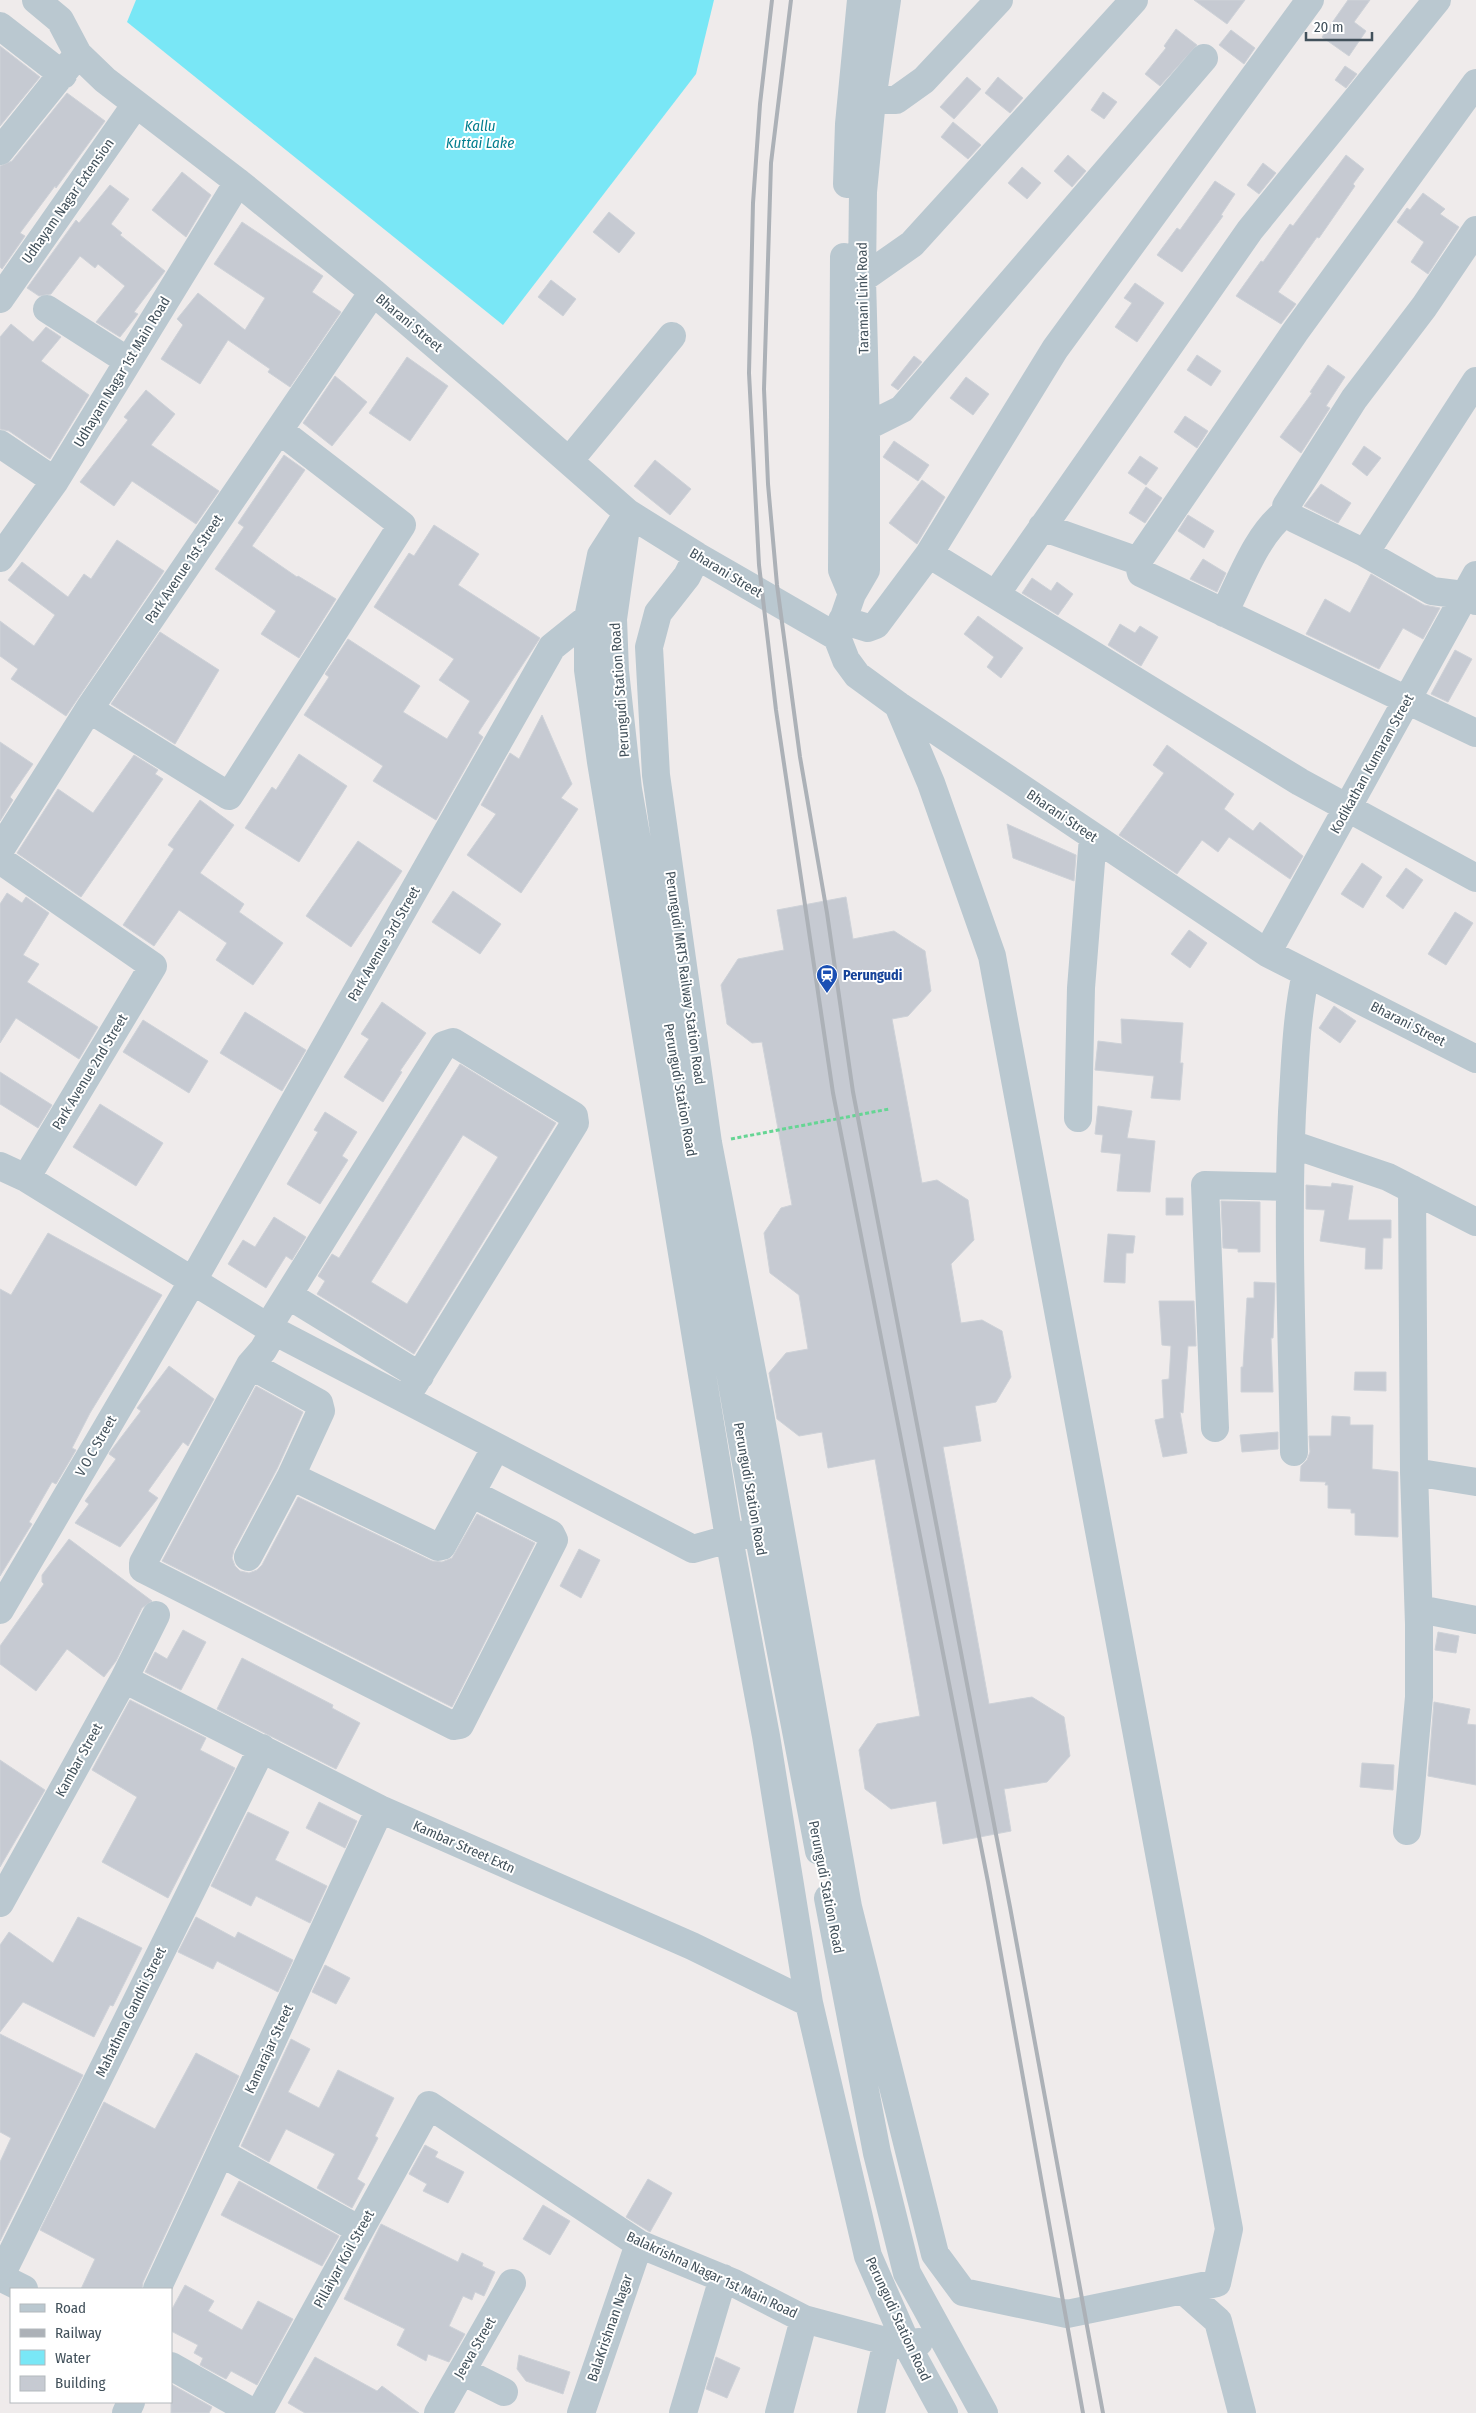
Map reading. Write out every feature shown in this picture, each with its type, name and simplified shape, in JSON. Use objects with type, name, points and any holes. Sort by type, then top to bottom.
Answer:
[{"type":"street","name":"Bharani Street","points":[[36,0],[66,10],[71,64],[105,80],[238,182],[373,292],[628,513],[697,556],[840,628],[846,660],[857,674],[898,705],[1267,953],[1476,1058]]},
{"type":"street","name":"Taramani Link Road","points":[[852,594],[842,570],[843,283],[849,124],[861,0]]},
{"type":"street","name":"Taramani Link Road","points":[[840,628],[852,594],[866,570],[866,427],[862,280],[863,192],[872,100],[887,0]]},
{"type":"street","points":[[872,100],[896,100],[924,80],[999,0]]},
{"type":"street","points":[[862,280],[912,244],[1134,0]]},
{"type":"street","points":[[840,628],[868,628],[876,625],[929,554],[1055,349],[1310,0]]},
{"type":"street","points":[[996,594],[1250,230],[1437,0]]},
{"type":"street","points":[[0,26],[71,64],[0,151]]},
{"type":"street","points":[[866,427],[902,409],[1204,58]]},
{"type":"street","points":[[1476,83],[1295,332],[1138,561],[1141,573],[1476,733]]},
{"type":"street","name":"Udhayam Nagar Extension","points":[[0,299],[136,104]]},
{"type":"street","name":"Udhayam Nagar 1st Main Road","points":[[0,558],[55,481],[238,182]]},
{"type":"street","points":[[1224,613],[1265,535],[1275,520],[1286,512],[1288,502],[1354,399],[1424,307],[1476,230]]},
{"type":"street","name":"Park Avenue 1st Street","points":[[0,850],[89,709],[373,292]]},
{"type":"street","points":[[47,309],[128,361]]},
{"type":"street","points":[[569,461],[672,336]]},
{"type":"street","points":[[1365,553],[1476,381]]},
{"type":"street","points":[[89,709],[229,796],[402,525],[279,430]]},
{"type":"street","points":[[0,444],[55,481]]},
{"type":"street","points":[[1286,512],[1295,519],[1365,553],[1432,591],[1472,590]]},
{"type":"street","name":"Perungudi Station Road","points":[[628,513],[602,555],[588,618],[588,670],[600,762],[729,1538],[766,1736],[809,2003],[868,2256],[898,2344],[944,2413]]},
{"type":"street","name":"Perungudi Station Road","points":[[628,513],[614,619],[615,671],[628,789],[748,1410],[758,1532],[877,2154],[907,2272],[984,2413]]},
{"type":"street","points":[[1042,526],[1138,561]]},
{"type":"street","points":[[929,554],[1300,782],[1476,878]]},
{"type":"street","name":"Perungudi MRTS Railway Station Road","points":[[697,556],[687,576],[658,613],[649,647],[656,775],[748,1410]]},
{"type":"street","name":"Kodikathan Kumaran Street","points":[[1267,953],[1407,701],[1472,590]]},
{"type":"street","name":"Park Avenue 3rd Street","points":[[192,1282],[552,647],[588,618]]},
{"type":"street","points":[[748,1410],[848,1907],[935,2254],[963,2292],[1067,2314],[1217,2282],[1229,2229],[992,956],[931,784],[898,705]]},
{"type":"street","points":[[1078,1118],[1081,988],[1093,837]]},
{"type":"street","name":"Park Avenue 2nd Street","points":[[0,860],[153,966],[26,1178]]},
{"type":"street","points":[[1294,1452],[1289,1187],[1294,1071],[1302,991],[1306,972]]},
{"type":"street","points":[[406,1399],[575,1119],[572,1114],[453,1042],[444,1045],[288,1296],[271,1329],[264,1350],[250,1365],[143,1563],[143,1569],[454,1726],[460,1725],[554,1540],[551,1534],[471,1492]]},
{"type":"street","points":[[1291,1144],[1388,1177],[1476,1222]]},
{"type":"street","points":[[0,1166],[26,1178],[271,1329],[693,1549],[729,1538],[758,1532]]},
{"type":"street","points":[[1215,1428],[1205,1185],[1289,1187]]},
{"type":"street","points":[[1408,1831],[1419,1697],[1419,1608],[1414,1472],[1412,1189]]},
{"type":"street","name":"V O C Street","points":[[0,1610],[192,1282]]},
{"type":"street","points":[[288,1296],[420,1376]]},
{"type":"street","points":[[248,1557],[291,1476],[322,1411],[319,1403],[250,1365]]},
{"type":"street","points":[[291,1476],[438,1547],[442,1546],[496,1447]]},
{"type":"street","points":[[1414,1472],[1476,1482]]},
{"type":"street","points":[[1419,1608],[1476,1620]]},
{"type":"street","name":"Kambar Street","points":[[0,1903],[124,1679],[156,1615]]},
{"type":"street","name":"Kambar Street Extn","points":[[124,1679],[380,1809],[692,1946],[809,2003]]},
{"type":"street","name":"Mahathma Gandhi Street","points":[[0,2277],[262,1748]]},
{"type":"street","name":"Kamarajar Street","points":[[157,2288],[380,1809]]},
{"type":"street","name":"Balakrishna Nagar 1st Main Road","points":[[429,2104],[639,2244],[722,2278],[804,2319],[898,2344]]},
{"type":"street","name":"Pillaiyar Koil Street","points":[[259,2413],[429,2104]]},
{"type":"street","points":[[221,2153],[360,2230]]},
{"type":"street","name":"BalaKrishnan Nagar","points":[[582,2413],[639,2244]]},
{"type":"street","points":[[907,2272],[935,2254]]},
{"type":"street","points":[[0,2277],[22,2288]]},
{"type":"street","points":[[683,2413],[722,2278]]},
{"type":"street","name":"Jeeva Street","points":[[438,2413],[512,2283]]},
{"type":"street","points":[[1182,2290],[1218,2321],[1242,2413]]},
{"type":"street","points":[[779,2413],[804,2319]]},
{"type":"street","points":[[871,2413],[898,2344],[940,2332]]},
{"type":"street","points":[[172,2367],[219,2404],[254,2413]]},
{"type":"street","points":[[462,2371],[504,2392]]},
{"type":"path","points":[[708,1143],[889,1109]]},
{"type":"water","name":"Kallu Kuttai Lake","points":[[136,0],[714,0],[696,74],[503,325],[127,22]]},
{"type":"building","points":[[1194,0],[1245,0],[1227,24]]},
{"type":"building","points":[[1348,0],[1370,0],[1354,22],[1366,31],[1349,56],[1322,37]]},
{"type":"building","points":[[1176,29],[1197,45],[1160,86],[1145,74],[1166,48],[1164,46]]},
{"type":"building","points":[[1231,30],[1255,48],[1244,64],[1219,45]]},
{"type":"building","points":[[0,46],[40,77],[0,126]]},
{"type":"building","points":[[1345,66],[1357,74],[1346,88],[1335,80]]},
{"type":"building","points":[[967,77],[981,89],[954,119],[940,107]]},
{"type":"building","points":[[998,77],[1023,98],[1010,113],[985,93]]},
{"type":"building","points":[[1103,92],[1117,102],[1104,119],[1091,110]]},
{"type":"building","points":[[67,93],[105,121],[20,233],[25,236],[2,269],[0,267],[0,166],[12,161]]},
{"type":"building","points":[[953,122],[981,145],[968,159],[941,137]]},
{"type":"building","points":[[1068,155],[1086,171],[1072,187],[1054,171]]},
{"type":"building","points":[[1346,155],[1364,169],[1353,184],[1355,186],[1319,238],[1317,237],[1278,292],[1296,304],[1281,324],[1236,296],[1290,224],[1293,226]]},
{"type":"building","points":[[1263,163],[1276,173],[1259,194],[1247,185]]},
{"type":"building","points":[[1022,167],[1041,183],[1027,199],[1008,183]]},
{"type":"building","points":[[182,172],[211,195],[186,237],[152,210]]},
{"type":"building","points":[[1215,181],[1235,194],[1221,215],[1223,216],[1182,272],[1157,255],[1177,228],[1180,230]]},
{"type":"building","points":[[110,185],[129,199],[111,224],[122,233],[120,235],[165,271],[134,312],[138,314],[120,337],[96,322],[125,286],[98,264],[95,268],[80,256],[51,294],[39,296],[27,288],[76,220],[79,223]]},
{"type":"building","points":[[1423,193],[1445,209],[1440,214],[1459,227],[1428,274],[1411,262],[1424,242],[1397,222],[1407,208],[1410,210]]},
{"type":"building","points":[[609,212],[635,233],[619,253],[593,232]]},
{"type":"building","points":[[242,222],[323,276],[312,292],[341,312],[290,387],[268,372],[270,369],[228,340],[200,384],[161,359],[183,325],[177,319],[198,293],[245,330],[265,298],[214,264]]},
{"type":"building","points":[[551,280],[576,299],[563,316],[538,297]]},
{"type":"building","points":[[1135,283],[1164,303],[1137,342],[1115,327],[1132,303],[1124,298]]},
{"type":"building","points":[[11,324],[33,342],[46,327],[61,337],[41,361],[89,395],[50,459],[9,431],[0,429],[0,337]]},
{"type":"building","points":[[1197,355],[1221,371],[1211,386],[1187,370]]},
{"type":"building","points":[[914,356],[922,362],[898,390],[891,385]]},
{"type":"building","points":[[407,357],[448,386],[410,441],[369,413]]},
{"type":"building","points":[[1328,365],[1345,377],[1326,406],[1330,408],[1301,453],[1280,437],[1312,393],[1310,392]]},
{"type":"building","points":[[335,376],[367,402],[332,446],[303,423]]},
{"type":"building","points":[[966,377],[989,394],[973,415],[950,398]]},
{"type":"building","points":[[146,390],[175,414],[151,445],[219,491],[196,524],[132,481],[114,506],[80,482],[128,420],[124,417]]},
{"type":"building","points":[[1185,416],[1208,431],[1197,448],[1174,432]]},
{"type":"building","points":[[894,441],[929,465],[918,481],[883,457]]},
{"type":"building","points":[[1364,446],[1381,458],[1367,476],[1352,464]]},
{"type":"building","points":[[284,455],[305,470],[252,546],[297,577],[336,599],[299,658],[261,634],[276,611],[215,569],[244,527],[238,523]]},
{"type":"building","points":[[1140,456],[1158,468],[1146,485],[1128,473]]},
{"type":"building","points":[[655,460],[691,489],[670,515],[634,486]]},
{"type":"building","points":[[922,480],[945,497],[917,544],[889,523]]},
{"type":"building","points":[[1321,484],[1351,503],[1338,523],[1304,506]]},
{"type":"building","points":[[1146,487],[1162,498],[1145,523],[1129,513]]},
{"type":"building","points":[[1188,515],[1214,531],[1204,548],[1178,531]]},
{"type":"building","points":[[434,525],[479,554],[458,585],[540,638],[478,733],[483,737],[436,820],[373,781],[383,766],[304,715],[329,677],[325,674],[348,639],[420,686],[403,712],[447,739],[470,701],[439,680],[454,659],[374,607],[409,553],[414,556]]},
{"type":"building","points":[[117,540],[164,571],[66,716],[11,679],[18,669],[0,656],[0,621],[34,646],[55,615],[8,580],[22,562],[68,597],[84,574],[91,579]]},
{"type":"building","points":[[1203,559],[1226,573],[1217,592],[1190,579]]},
{"type":"building","points":[[1371,574],[1424,605],[1440,608],[1423,639],[1403,628],[1379,669],[1306,634],[1325,599],[1350,613]]},
{"type":"building","points":[[1032,578],[1051,591],[1057,582],[1073,594],[1058,615],[1022,593]]},
{"type":"building","points":[[978,616],[1023,648],[1001,678],[987,667],[994,657],[964,634]]},
{"type":"building","points":[[1120,624],[1135,633],[1140,626],[1158,637],[1141,666],[1108,645]]},
{"type":"building","points":[[160,632],[219,670],[175,744],[111,704]]},
{"type":"building","points":[[1455,650],[1472,659],[1448,702],[1431,694]]},
{"type":"building","points":[[542,715],[572,784],[561,798],[578,809],[521,893],[467,855],[496,814],[481,805],[510,753],[519,759]]},
{"type":"building","points":[[0,742],[33,764],[10,797],[13,800],[0,821]]},
{"type":"building","points":[[1167,745],[1234,794],[1224,809],[1253,831],[1260,822],[1303,856],[1290,879],[1229,837],[1218,852],[1202,840],[1177,874],[1119,835],[1164,773],[1153,765]]},
{"type":"building","points":[[299,754],[347,786],[299,862],[245,828],[272,787],[276,790]]},
{"type":"building","points":[[134,755],[158,770],[155,774],[163,779],[81,897],[17,853],[58,789],[93,813]]},
{"type":"building","points":[[200,800],[234,825],[200,873],[244,904],[239,912],[283,943],[253,985],[216,960],[227,943],[179,910],[154,946],[123,925],[174,849],[168,845]]},
{"type":"building","points":[[1007,824],[1076,855],[1074,881],[1013,858]]},
{"type":"building","points":[[358,841],[402,871],[351,947],[306,916]]},
{"type":"building","points":[[1362,863],[1382,877],[1363,908],[1341,894]]},
{"type":"building","points":[[1406,868],[1423,880],[1403,909],[1386,896]]},
{"type":"building","points":[[453,891],[501,924],[480,954],[432,922]]},
{"type":"building","points":[[7,893],[22,903],[26,897],[49,913],[23,955],[39,964],[27,982],[98,1027],[79,1059],[16,1018],[0,1043],[0,904]]},
{"type":"building","points":[[846,897],[853,939],[894,931],[925,951],[931,991],[908,1016],[892,1019],[922,1183],[937,1180],[968,1200],[974,1240],[951,1264],[961,1323],[982,1320],[1002,1331],[1011,1377],[996,1402],[975,1406],[981,1441],[943,1447],[989,1704],[1032,1697],[1064,1717],[1070,1756],[1047,1782],[1004,1789],[1011,1831],[943,1844],[936,1801],[891,1809],[865,1789],[859,1750],[877,1724],[920,1716],[875,1459],[828,1468],[822,1432],[799,1436],[777,1419],[769,1373],[786,1353],[808,1349],[799,1295],[770,1273],[764,1233],[781,1208],[792,1205],[762,1042],[752,1043],[727,1024],[721,985],[738,959],[784,950],[777,910]]},
{"type":"building","points":[[1455,912],[1473,923],[1446,965],[1428,954]]},
{"type":"building","points":[[1189,930],[1207,943],[1190,968],[1171,954]]},
{"type":"building","points":[[382,1002],[426,1033],[400,1071],[402,1072],[383,1102],[344,1077],[369,1039],[361,1034]]},
{"type":"building","points":[[1334,1006],[1356,1021],[1340,1043],[1319,1028]]},
{"type":"building","points":[[245,1012],[306,1050],[282,1091],[220,1053]]},
{"type":"building","points":[[1121,1019],[1183,1023],[1180,1063],[1183,1063],[1180,1100],[1151,1098],[1154,1076],[1095,1070],[1098,1041],[1122,1044]]},
{"type":"building","points":[[143,1020],[208,1061],[189,1093],[123,1052]]},
{"type":"building","points":[[460,1064],[556,1123],[414,1354],[317,1294],[325,1281],[318,1276],[332,1254],[339,1258]],"holes":[[[463,1135],[498,1157],[407,1304],[371,1282]]]},
{"type":"building","points":[[0,1072],[52,1105],[38,1128],[0,1104]]},
{"type":"building","points":[[100,1104],[163,1143],[136,1186],[73,1147]]},
{"type":"building","points":[[1098,1106],[1132,1111],[1127,1138],[1155,1141],[1150,1192],[1117,1191],[1121,1154],[1101,1152],[1103,1135],[1095,1134]]},
{"type":"building","points":[[325,1112],[357,1132],[342,1156],[348,1160],[320,1204],[287,1184],[318,1132],[314,1130]]},
{"type":"building","points":[[1332,1183],[1353,1186],[1348,1220],[1391,1220],[1391,1238],[1383,1238],[1382,1269],[1365,1269],[1366,1248],[1320,1241],[1325,1210],[1306,1209],[1306,1185],[1331,1187]]},
{"type":"building","points":[[1166,1198],[1183,1198],[1183,1215],[1166,1215]]},
{"type":"building","points":[[1221,1201],[1260,1202],[1260,1252],[1238,1252],[1238,1249],[1223,1248]]},
{"type":"building","points":[[274,1217],[306,1237],[292,1260],[286,1256],[266,1288],[228,1264],[243,1240],[255,1247]]},
{"type":"building","points":[[48,1233],[162,1295],[90,1413],[72,1448],[76,1450],[56,1484],[52,1482],[29,1522],[32,1524],[0,1576],[0,1289],[11,1295]]},
{"type":"building","points":[[1108,1234],[1135,1236],[1133,1253],[1126,1253],[1125,1283],[1104,1282]]},
{"type":"building","points":[[1254,1282],[1275,1283],[1273,1338],[1271,1338],[1273,1392],[1241,1392],[1241,1367],[1243,1367],[1247,1298],[1254,1298]]},
{"type":"building","points":[[1159,1301],[1194,1301],[1196,1346],[1188,1346],[1183,1413],[1180,1412],[1187,1453],[1163,1457],[1155,1420],[1164,1418],[1162,1380],[1169,1379],[1171,1346],[1162,1345]]},
{"type":"building","points":[[169,1366],[214,1399],[188,1446],[183,1442],[148,1491],[158,1498],[120,1547],[75,1523],[89,1504],[85,1501],[116,1459],[109,1454],[110,1452],[141,1411],[137,1408]]},
{"type":"building","points":[[1355,1372],[1386,1372],[1386,1391],[1354,1390]]},
{"type":"building","points":[[256,1386],[303,1412],[277,1469],[234,1550],[232,1558],[235,1566],[240,1571],[249,1573],[257,1570],[262,1565],[298,1497],[432,1561],[442,1562],[452,1558],[477,1514],[535,1543],[452,1707],[162,1561]]},
{"type":"building","points":[[1332,1416],[1350,1417],[1350,1425],[1373,1425],[1372,1469],[1398,1472],[1398,1537],[1355,1535],[1355,1513],[1351,1513],[1351,1509],[1328,1508],[1328,1485],[1325,1485],[1326,1482],[1300,1481],[1301,1466],[1307,1460],[1310,1452],[1309,1436],[1331,1436]]},
{"type":"building","points":[[1278,1432],[1278,1449],[1242,1452],[1240,1435]]},
{"type":"building","points":[[69,1539],[152,1601],[142,1608],[116,1661],[104,1677],[67,1649],[36,1691],[0,1664],[0,1646],[44,1584],[42,1582],[42,1575]]},
{"type":"building","points":[[579,1549],[600,1560],[581,1598],[560,1586]]},
{"type":"building","points":[[183,1630],[206,1642],[181,1690],[145,1672],[155,1652],[167,1659]]},
{"type":"building","points":[[1438,1632],[1459,1636],[1456,1653],[1435,1650]]},
{"type":"building","points":[[242,1658],[333,1705],[332,1708],[360,1723],[336,1769],[217,1709]]},
{"type":"building","points":[[130,1700],[206,1738],[200,1750],[235,1768],[168,1898],[102,1862],[137,1797],[92,1770]]},
{"type":"building","points":[[1434,1702],[1470,1709],[1467,1724],[1476,1725],[1476,1785],[1428,1776]]},
{"type":"building","points":[[0,1760],[45,1790],[0,1867]]},
{"type":"building","points":[[1362,1763],[1394,1765],[1393,1790],[1360,1787]]},
{"type":"building","points":[[319,1802],[357,1821],[345,1848],[306,1828]]},
{"type":"building","points":[[248,1812],[289,1832],[275,1860],[327,1886],[310,1923],[256,1896],[251,1906],[211,1886]]},
{"type":"building","points":[[78,1917],[142,1948],[113,2006],[110,2005],[94,2037],[23,2002],[0,2032],[0,1945],[9,1932],[53,1963]]},
{"type":"building","points":[[196,1917],[235,1938],[238,1932],[293,1960],[278,1992],[217,1961],[213,1969],[178,1952]]},
{"type":"building","points":[[325,1965],[350,1978],[336,2004],[312,1992]]},
{"type":"building","points":[[0,2034],[83,2075],[0,2241],[0,2162],[11,2138],[0,2132]]},
{"type":"building","points":[[291,2039],[310,2049],[288,2092],[319,2108],[338,2070],[394,2098],[375,2136],[378,2138],[357,2179],[365,2184],[352,2208],[317,2188],[335,2154],[286,2129],[269,2162],[241,2146]]},
{"type":"building","points":[[196,2053],[239,2076],[143,2282],[142,2288],[81,2288],[95,2259],[40,2230],[104,2102],[155,2129]]},
{"type":"building","points":[[425,2145],[438,2152],[435,2157],[464,2172],[448,2203],[423,2191],[427,2184],[409,2174]]},
{"type":"building","points":[[648,2179],[672,2193],[650,2232],[626,2217]]},
{"type":"building","points":[[239,2181],[339,2236],[322,2266],[221,2215]]},
{"type":"building","points":[[543,2205],[570,2221],[550,2255],[523,2239]]},
{"type":"building","points":[[381,2224],[458,2262],[462,2253],[483,2263],[482,2266],[495,2272],[484,2296],[475,2292],[472,2300],[463,2296],[449,2326],[465,2334],[449,2362],[428,2354],[426,2361],[397,2345],[405,2329],[344,2299]]},
{"type":"building","points":[[185,2285],[214,2301],[208,2311],[242,2330],[258,2301],[293,2319],[257,2385],[231,2371],[226,2379],[200,2365],[203,2358],[194,2353],[198,2345],[172,2332],[172,2309]]},
{"type":"building","points":[[519,2355],[570,2372],[563,2394],[526,2381],[517,2369]]},
{"type":"building","points":[[315,2357],[377,2391],[382,2386],[419,2413],[305,2413],[288,2403]]},
{"type":"building","points":[[716,2357],[740,2368],[727,2398],[706,2389]]},
{"type":"building","points":[[172,2385],[212,2407],[209,2413],[171,2413]]},
{"type":"railway","points":[[772,0],[760,104],[753,203],[749,373],[759,565],[776,710],[833,1093],[988,1882],[1083,2413]]},
{"type":"railway","points":[[791,0],[771,163],[764,389],[768,484],[777,585],[800,757],[827,913],[853,1092],[1010,1907],[1103,2413]]},
{"type":"place","name":"Perungudi","points":[[827,994]]}]
